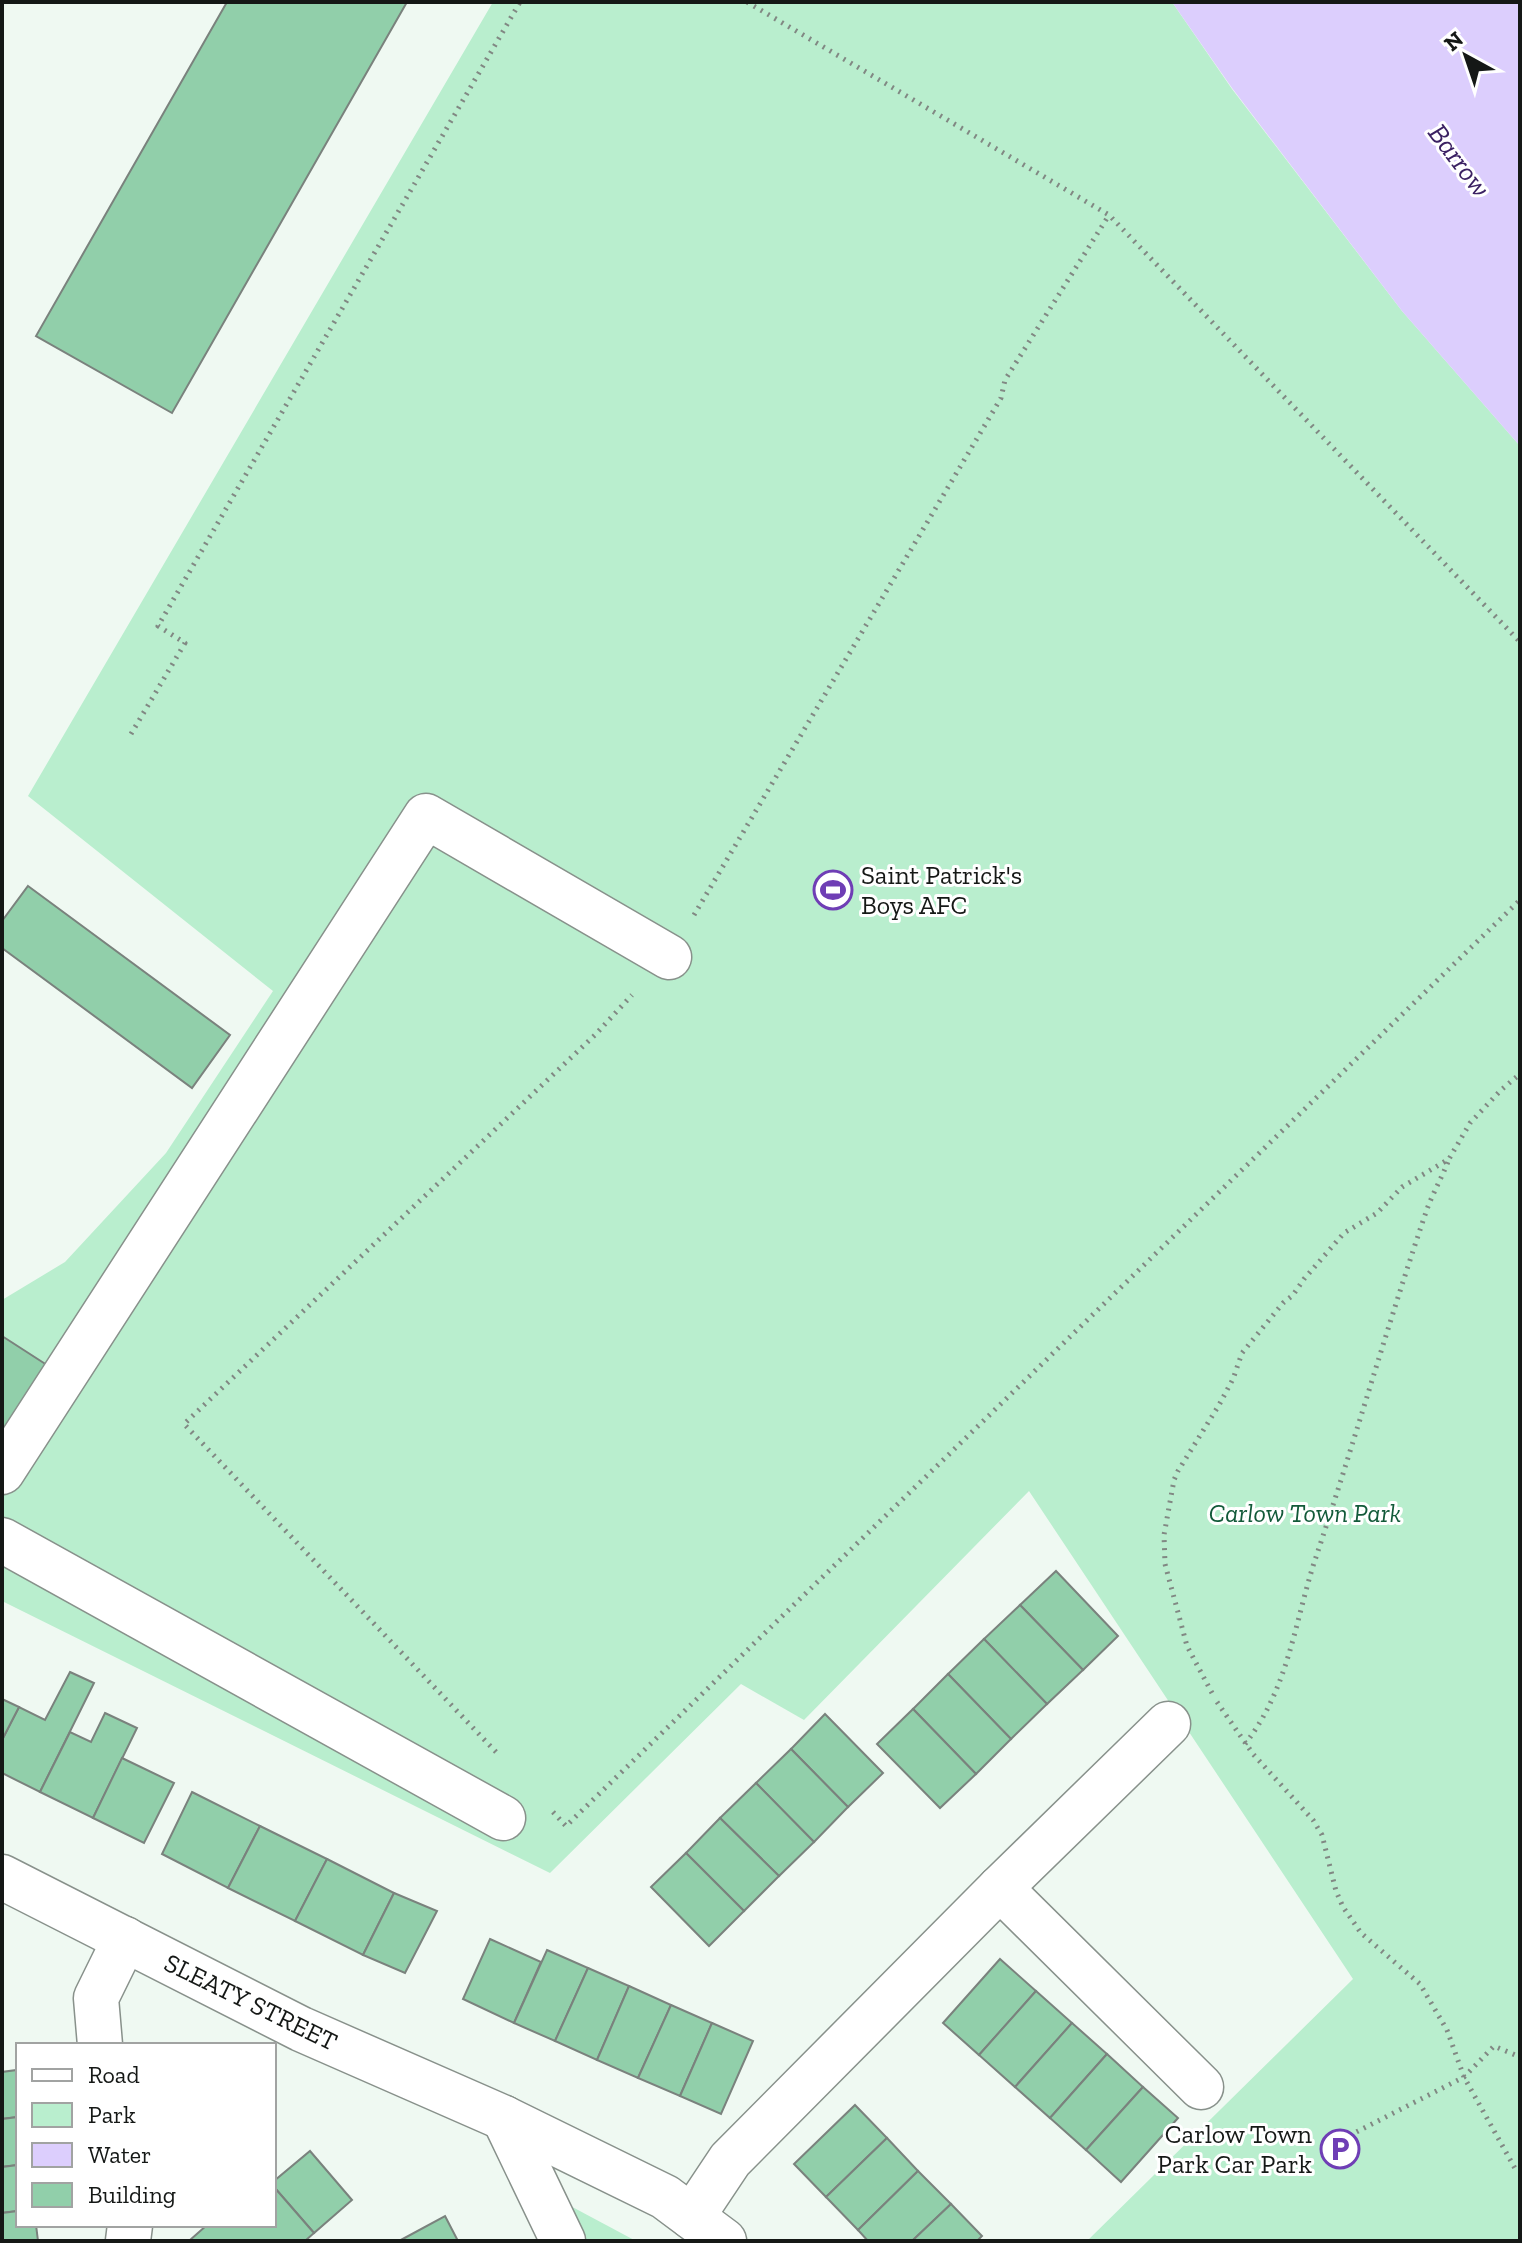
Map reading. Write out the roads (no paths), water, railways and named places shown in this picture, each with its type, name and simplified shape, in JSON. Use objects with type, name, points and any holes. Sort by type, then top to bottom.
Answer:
[{"type":"street","points":[[2,1472],[426,816],[669,957]]},
{"type":"street","points":[[2,1540],[503,1818]]},
{"type":"street","points":[[708,2229],[730,2160],[1168,1724]]},
{"type":"street","name":"SLEATY STREET","points":[[2,1877],[125,1939],[287,2042],[504,2118],[665,2197],[708,2229]]},
{"type":"street","points":[[1000,1888],[1201,2087]]},
{"type":"street","points":[[100,2043],[96,1998],[125,1939]]},
{"type":"street","points":[[504,2118],[563,2241]]},
{"type":"water","name":"Barrow","points":[[1172,2],[1520,2],[1520,446],[1402,311],[1232,88]]},
{"type":"place","name":"Saint Patrick's Boys AFC","points":[[833,890]]},
{"type":"place","name":"Carlow Town Park Car Park","points":[[1340,2149]]},
{"type":"park label","name":"Carlow Town Park","points":[[1305,1513]]}]
